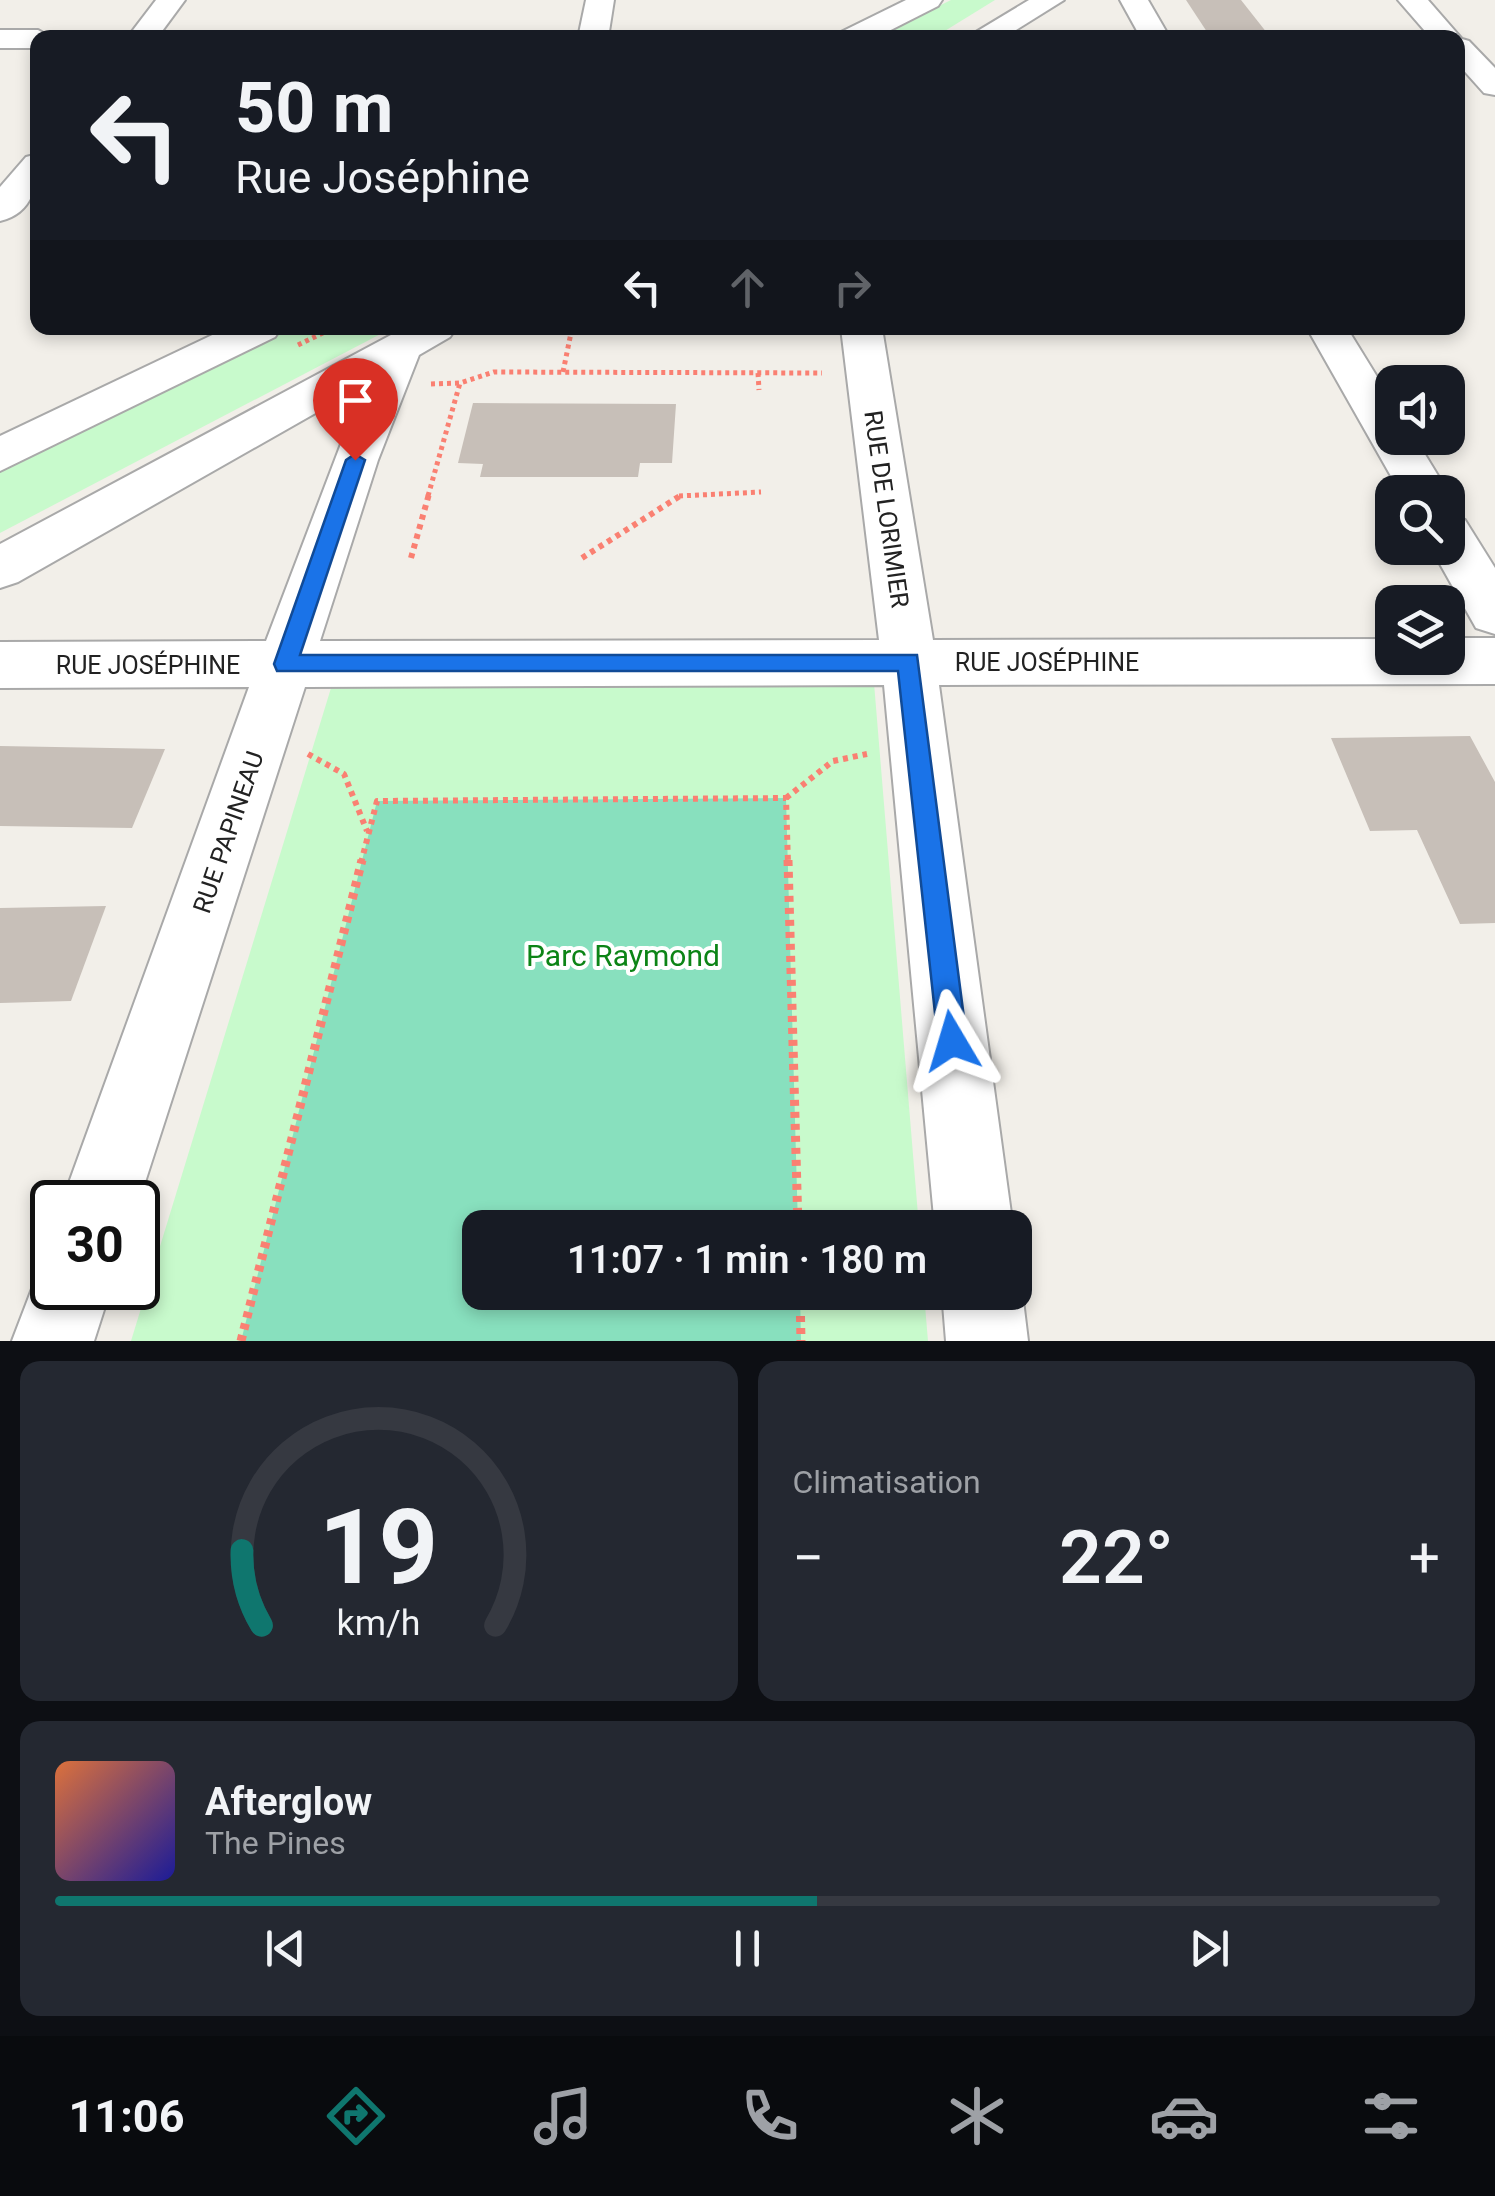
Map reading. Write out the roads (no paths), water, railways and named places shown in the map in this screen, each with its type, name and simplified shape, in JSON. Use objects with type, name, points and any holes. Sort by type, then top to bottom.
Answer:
[{"type":"street","points":[[148,30],[172,0]]},
{"type":"street","points":[[595,30],[600,0]]},
{"type":"street","points":[[868,30],[928,0]]},
{"type":"street","points":[[995,30],[1050,0]]},
{"type":"street","points":[[1134,0],[1151,30]]},
{"type":"street","points":[[1412,0],[1440,30]]},
{"type":"street","points":[[0,39],[30,39]]},
{"type":"street","points":[[1465,54],[1495,86]]},
{"type":"street","points":[[0,210],[30,174]]},
{"type":"street","points":[[0,454],[246,335]]},
{"type":"street","points":[[1330,335],[1414,475]]},
{"type":"street","name":"RUE DE LORIMIER","points":[[865,350],[909,662],[972,1210]]},
{"type":"street","points":[[0,568],[283,411],[408,352]]},
{"type":"street","name":"RUE PAPINEAU","points":[[108,1180],[355,460],[408,352]]},
{"type":"street","points":[[283,411],[319,412],[346,425],[359,447],[355,460]]},
{"type":"street","points":[[1465,561],[1495,613]]},
{"type":"street","name":"RUE JOSÉPHINE","points":[[0,665],[1495,660]]},
{"type":"street","points":[[53,1341],[64,1310]]},
{"type":"street","points":[[984,1310],[987,1341]]},
{"type":"park label","name":"Parc Raymond","points":[[623,956]]}]
